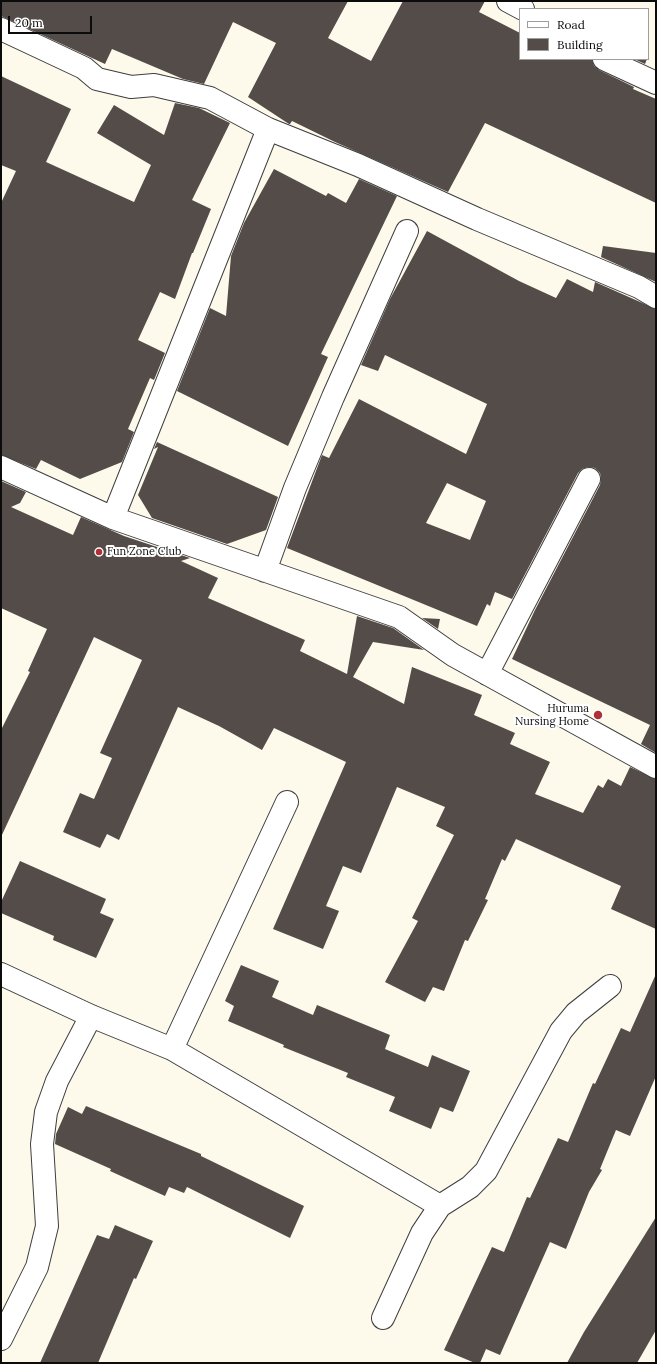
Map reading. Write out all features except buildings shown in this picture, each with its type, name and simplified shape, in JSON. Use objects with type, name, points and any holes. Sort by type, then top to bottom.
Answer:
[{"type":"street","points":[[508,1],[521,8]]},
{"type":"street","points":[[1,29],[84,68],[97,79],[131,87],[154,85],[210,98],[268,129],[358,165],[477,219],[639,286],[656,297]]},
{"type":"street","points":[[606,60],[656,83]]},
{"type":"street","points":[[113,518],[268,129]]},
{"type":"street","points":[[265,571],[295,488],[333,397],[407,231]]},
{"type":"street","points":[[1,466],[113,518],[399,617],[453,655],[656,767]]},
{"type":"street","points":[[486,674],[589,479]]},
{"type":"street","points":[[172,1049],[287,802]]},
{"type":"street","points":[[1,974],[91,1016],[172,1049],[440,1206]]},
{"type":"street","points":[[383,1318],[422,1233],[440,1206],[470,1187],[486,1171],[561,1031],[576,1013],[610,986]]},
{"type":"street","points":[[1,1339],[37,1267],[47,1226],[42,1144],[46,1112],[57,1081],[91,1016]]},
{"type":"place","name":"Fun Zone Club","points":[[99,552]]},
{"type":"place","name":"Huruma Nursing Home","points":[[598,715]]}]
